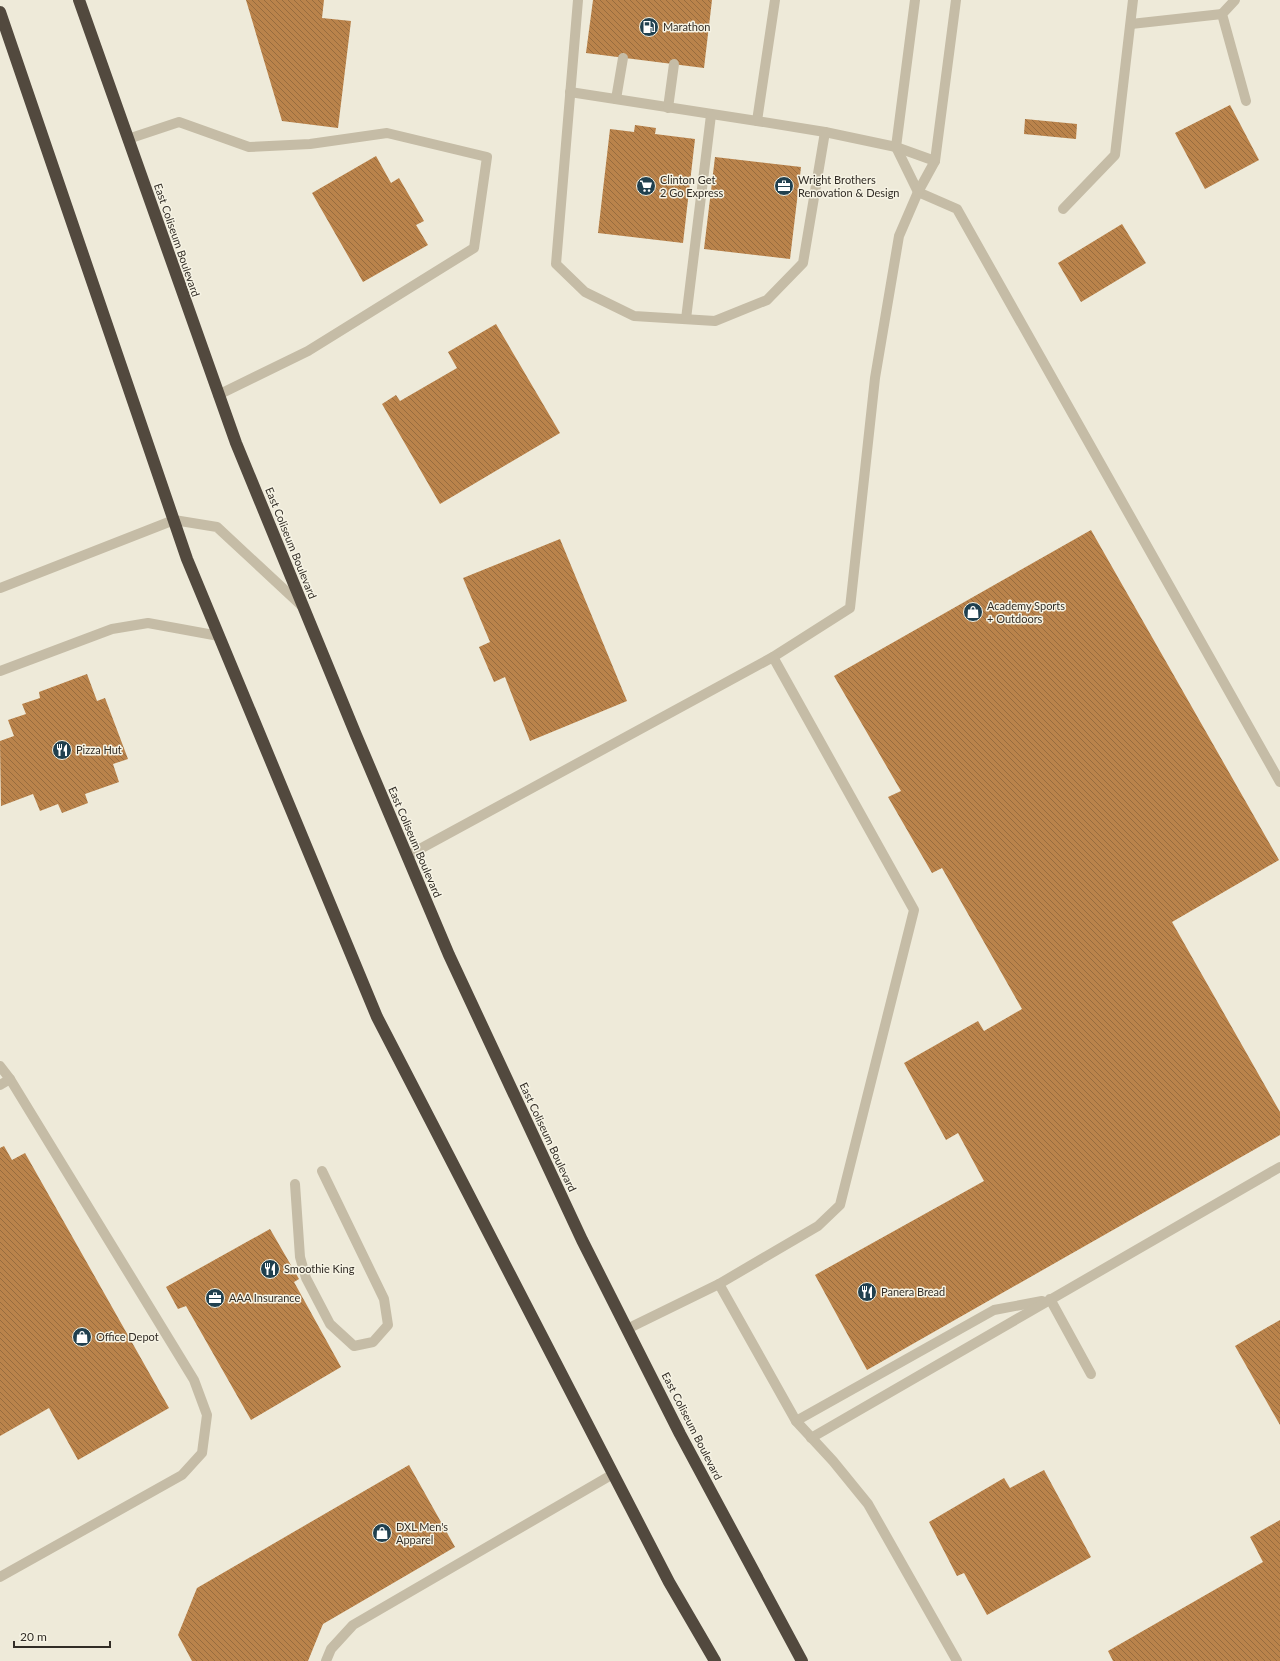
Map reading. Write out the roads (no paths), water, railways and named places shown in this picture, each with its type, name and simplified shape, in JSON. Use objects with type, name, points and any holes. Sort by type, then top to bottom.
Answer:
[{"type":"highway","name":"East Coliseum Boulevard","points":[[79,0],[236,443],[449,955],[582,1240],[680,1434],[802,1661]]},
{"type":"highway","points":[[0,12],[186,559],[377,1017],[669,1582],[715,1661]]},
{"type":"lane","points":[[578,0],[556,264],[585,292],[634,316],[714,321],[767,300],[803,263],[825,132]]},
{"type":"lane","points":[[757,121],[775,0]]},
{"type":"lane","points":[[915,0],[896,147],[918,192],[957,209],[1280,782]]},
{"type":"lane","points":[[407,856],[773,657],[850,608],[875,378],[899,236],[918,192],[935,161],[956,0]]},
{"type":"lane","points":[[1064,209],[1115,156],[1134,0]]},
{"type":"lane","points":[[1131,24],[1222,14],[1235,0]]},
{"type":"lane","points":[[1222,14],[1246,101]]},
{"type":"lane","points":[[616,99],[623,58]]},
{"type":"lane","points":[[668,108],[674,64]]},
{"type":"lane","points":[[570,92],[825,132],[896,147],[935,161]]},
{"type":"lane","points":[[686,319],[711,115]]},
{"type":"lane","points":[[128,139],[179,122],[249,147],[310,144],[387,134],[487,157],[474,248],[308,351],[218,395]]},
{"type":"lane","points":[[0,588],[174,520],[216,527],[303,607]]},
{"type":"lane","points":[[0,671],[112,629],[148,623],[219,636]]},
{"type":"lane","points":[[627,1330],[719,1284],[818,1226],[840,1205],[914,910],[773,657]]},
{"type":"lane","points":[[0,1066],[10,1079],[194,1380],[207,1415],[202,1453],[182,1476],[0,1577]]},
{"type":"lane","points":[[0,1085],[10,1079]]},
{"type":"lane","points":[[811,1438],[1280,1167]]},
{"type":"lane","points":[[295,1184],[300,1257],[306,1278],[330,1324],[354,1346],[373,1342],[388,1325],[384,1299],[322,1171]]},
{"type":"lane","points":[[719,1284],[796,1421],[833,1461],[868,1504],[957,1661]]},
{"type":"lane","points":[[796,1421],[994,1310],[1050,1299]]},
{"type":"lane","points":[[1050,1299],[1091,1374]]},
{"type":"lane","points":[[326,1661],[330,1649],[353,1625],[613,1474]]},
{"type":"place","name":"Marathon","points":[[649,27]]},
{"type":"place","name":"Clinton Get 2 Go Express","points":[[646,186]]},
{"type":"place","name":"Wright Brothers Renovation & Design","points":[[784,186]]},
{"type":"place","name":"Academy Sports + Outdoors","points":[[973,612]]},
{"type":"place","name":"Pizza Hut","points":[[62,750]]},
{"type":"place","name":"Smoothie King","points":[[270,1269]]},
{"type":"place","name":"Panera Bread","points":[[867,1292]]},
{"type":"place","name":"AAA Insurance","points":[[215,1298]]},
{"type":"place","name":"Office Depot","points":[[82,1337]]},
{"type":"place","name":"DXL Men's Apparel","points":[[382,1533]]}]
